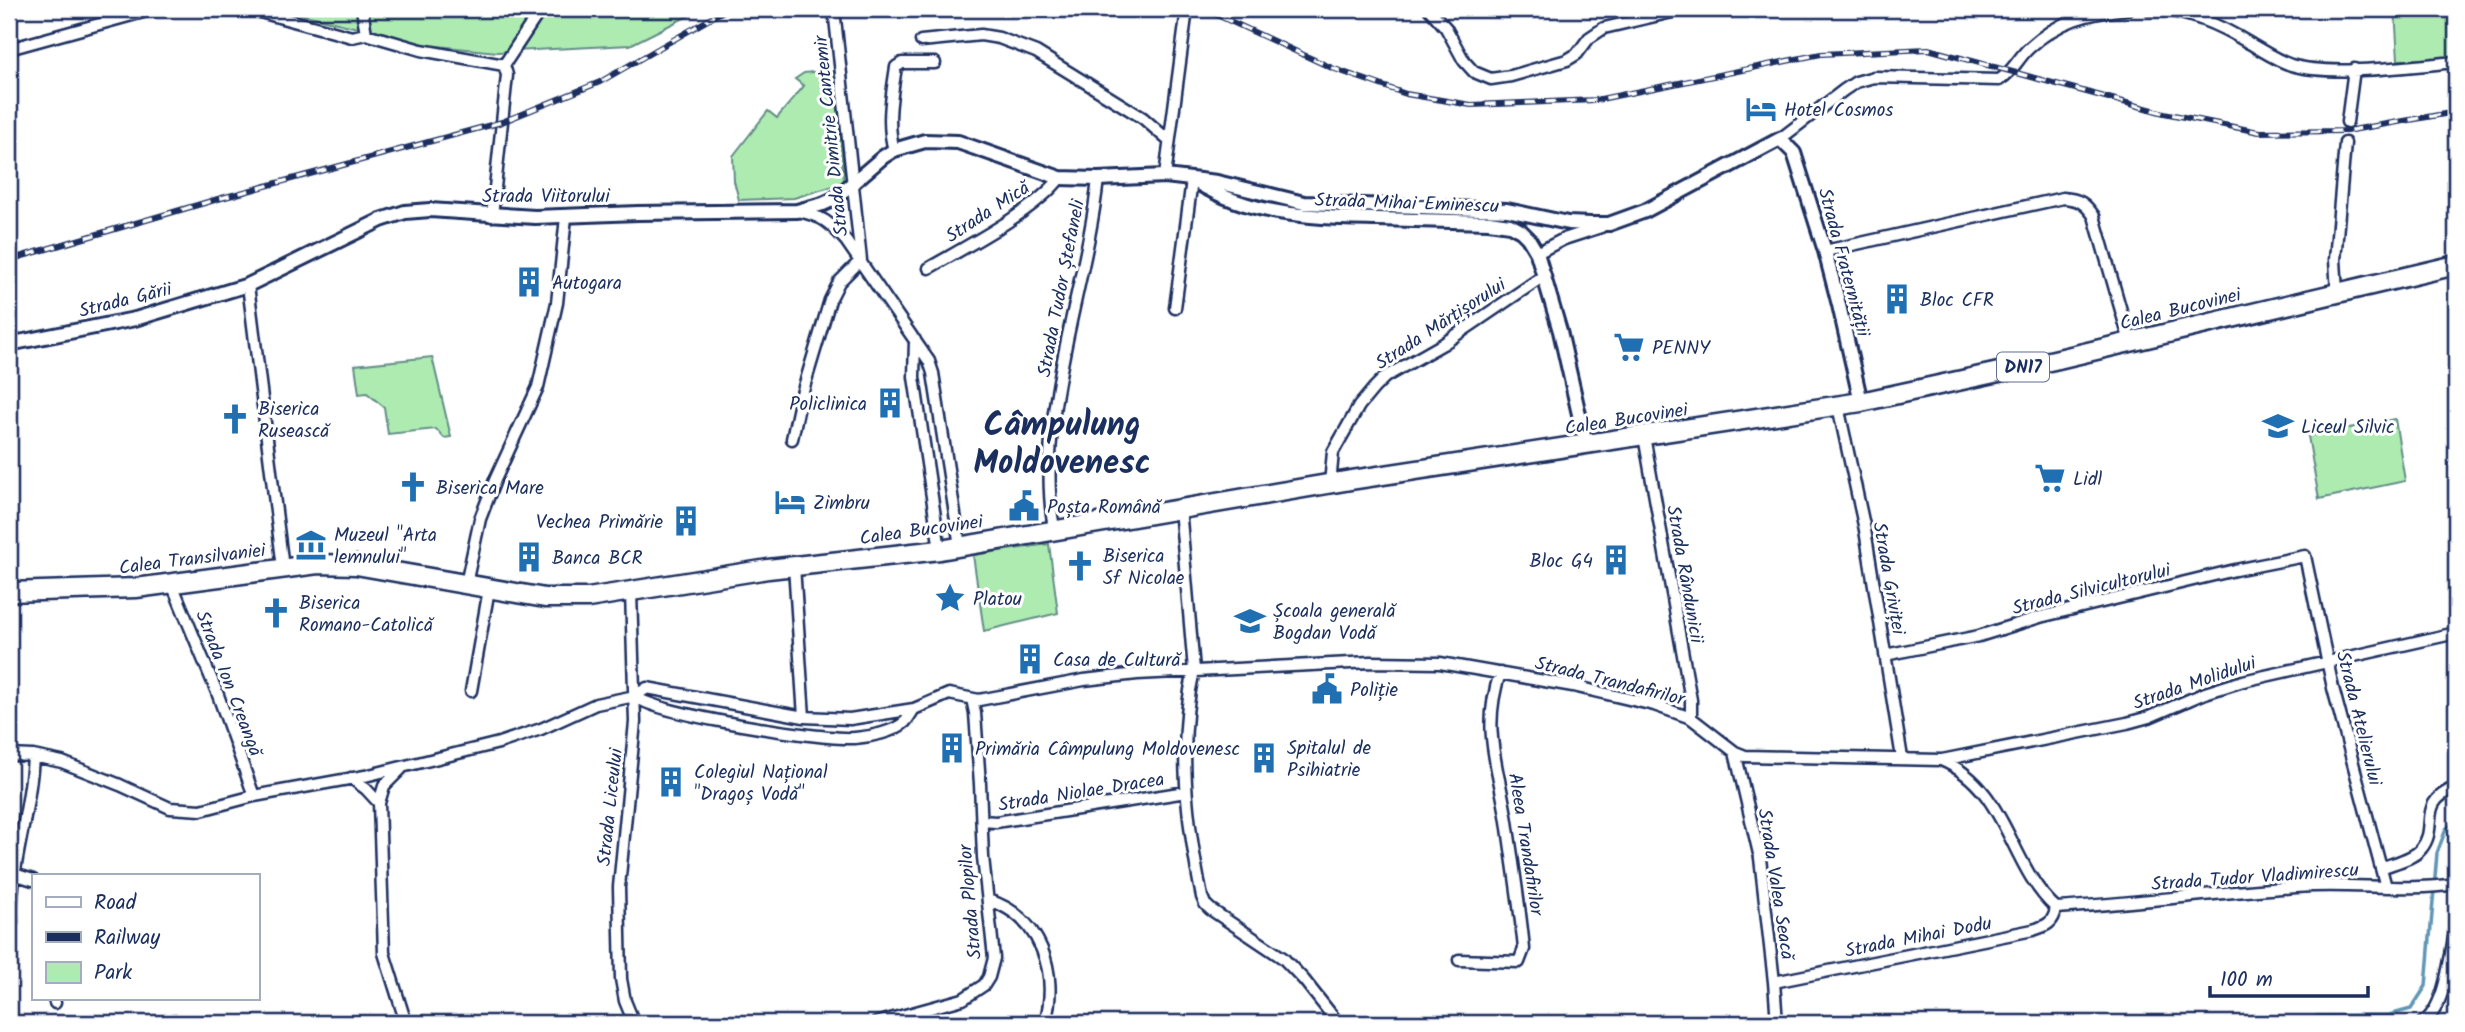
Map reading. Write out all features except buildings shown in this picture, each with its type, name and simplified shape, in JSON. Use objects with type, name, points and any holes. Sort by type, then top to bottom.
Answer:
[{"type":"highway","name":"Calea Bucovinei","points":[[794,566],[940,550],[1330,484],[1861,402],[2456,265]]},
{"type":"highway","name":"Calea Transilvaniei","points":[[9,592],[136,588],[318,564],[356,565],[489,589],[560,598],[588,598],[794,566]]},
{"type":"street","points":[[9,49],[154,9]]},
{"type":"street","points":[[249,9],[352,37],[366,34],[421,50],[504,65]]},
{"type":"street","points":[[362,9],[366,34]]},
{"type":"street","points":[[504,65],[541,9]]},
{"type":"street","name":"Strada Dimitrie Cantemir","points":[[834,9],[861,260]]},
{"type":"street","points":[[1165,176],[1187,9]]},
{"type":"street","points":[[1429,9],[1446,28],[1464,61],[1474,72],[1491,79],[1567,60],[1577,54],[1589,38],[1604,28],[1685,9]]},
{"type":"street","points":[[2112,10],[2128,9]]},
{"type":"street","points":[[2149,9],[2170,10],[2214,23],[2288,64],[2301,68],[2354,69],[2456,62]]},
{"type":"street","name":"Strada Mihai Eminescu","points":[[1192,180],[1214,194],[1250,206],[1304,217],[1500,223],[1521,231],[1537,253],[1564,239],[1645,211],[1780,139],[1856,82],[1874,76],[2000,80],[2026,50],[2054,28],[2075,18],[2112,10]]},
{"type":"street","points":[[921,41],[981,35],[999,38],[1036,52],[1137,113],[1168,140]]},
{"type":"street","points":[[894,150],[890,114],[896,67],[902,62],[935,62]]},
{"type":"street","points":[[492,216],[507,75],[504,65]]},
{"type":"street","points":[[2347,122],[2354,69]]},
{"type":"street","name":"Strada Fraternității","points":[[1780,139],[1794,153],[1825,251],[1861,402]]},
{"type":"street","name":"Strada Mihai Eminescu","points":[[853,184],[875,162],[894,150],[925,141],[958,142],[1060,178],[1165,176],[1217,182],[1304,203],[1499,210],[1568,223],[1609,224]]},
{"type":"street","points":[[2337,292],[2335,260],[2345,144]]},
{"type":"street","name":"Strada Mică","points":[[929,268],[1041,198],[1060,178]]},
{"type":"street","name":"Strada Tudor Ștefaneli","points":[[1054,529],[1049,497],[1053,424],[1098,179]]},
{"type":"street","points":[[1175,308],[1192,180]]},
{"type":"street","name":"Strada Viitorului","points":[[248,285],[381,220],[405,212],[430,210],[492,216],[566,217],[638,213],[797,211],[823,204],[853,184]]},
{"type":"street","points":[[1825,251],[2063,198],[2075,199],[2087,205],[2094,216],[2130,342]]},
{"type":"street","name":"Strada Dimitrie Cantemir","points":[[797,211],[820,216],[831,224],[861,260],[924,351],[933,373],[960,546]]},
{"type":"street","points":[[466,584],[480,520],[495,480],[538,387],[556,303],[566,217]]},
{"type":"street","points":[[1537,253],[1545,275],[1586,445]]},
{"type":"street","points":[[792,439],[830,300],[839,282],[861,260]]},
{"type":"street","name":"Strada Mărțișorului","points":[[1330,484],[1334,452],[1359,406],[1385,377],[1443,344],[1545,275]]},
{"type":"street","points":[[248,285],[283,568]]},
{"type":"street","name":"Strada Gării","points":[[9,344],[135,318],[248,285]]},
{"type":"street","points":[[915,339],[914,377],[940,550]]},
{"type":"street","name":"Strada Griviței","points":[[1838,406],[1865,530],[1902,758]]},
{"type":"street","name":"Strada Rândunicii","points":[[1644,436],[1691,699],[1691,718]]},
{"type":"street","points":[[1180,509],[1194,670],[1185,748],[1186,792],[1205,904],[1283,958],[1338,1023]]},
{"type":"street","name":"Strada Silvicultorului","points":[[1885,655],[1979,636],[2040,617],[2305,556]]},
{"type":"street","name":"Strada Atelierului","points":[[2305,556],[2333,688],[2386,887]]},
{"type":"street","points":[[794,566],[804,717]]},
{"type":"street","name":"Strada Ion Creangă","points":[[172,584],[218,695],[254,796]]},
{"type":"street","points":[[471,691],[489,589]]},
{"type":"street","name":"Strada Liceului","points":[[631,592],[635,722],[619,887],[621,979],[625,1001],[634,1023]]},
{"type":"street","name":"Strada Molidului","points":[[1941,760],[2127,723],[2218,689],[2456,633]]},
{"type":"street","name":"Strada Trandafirilor","points":[[914,709],[949,694],[972,699],[993,698],[1084,680],[1194,670],[1395,661],[1440,663],[1573,686],[1637,701],[1691,718],[1735,752]]},
{"type":"street","name":"Aleea Trandafirilor","points":[[1459,960],[1519,962],[1524,949],[1507,823],[1490,734],[1492,702],[1500,673]]},
{"type":"street","points":[[9,755],[33,756],[62,762],[96,774],[170,808],[201,810],[499,743],[541,729],[596,704],[635,696],[640,691],[653,688],[804,717],[864,719],[894,710],[914,709]]},
{"type":"street","points":[[635,696],[647,704],[815,737],[854,738],[872,735],[905,723],[914,709]]},
{"type":"street","name":"Strada Plopilor","points":[[876,1023],[963,999],[985,985],[989,977],[994,958],[972,699]]},
{"type":"street","points":[[1735,752],[1745,756],[1941,760],[1966,773],[1977,783],[2035,882],[2046,899],[2056,908]]},
{"type":"street","name":"Strada Valea Seacă","points":[[1735,752],[1760,858],[1777,1023]]},
{"type":"street","points":[[12,922],[10,903],[25,822],[33,756]]},
{"type":"street","points":[[405,766],[384,786],[379,803],[384,953],[406,1023]]},
{"type":"street","points":[[351,778],[379,803]]},
{"type":"street","points":[[2381,867],[2420,851],[2425,842],[2433,803],[2456,787]]},
{"type":"street","name":"Strada Niolae Dracea","points":[[982,821],[996,822],[1186,792]]},
{"type":"street","points":[[14,874],[32,880]]},
{"type":"street","name":"Strada Tudor Vladimirescu","points":[[2056,908],[2269,888],[2452,885]]},
{"type":"street","points":[[988,900],[1027,925],[1041,944],[1046,957],[1049,987],[1045,1023]]},
{"type":"street","name":"Strada Mihai Dodu","points":[[1774,982],[2045,927],[2052,921],[2056,908]]},
{"type":"street","points":[[2422,1023],[2430,1019],[2444,989],[2456,928]]},
{"type":"green space","points":[[280,9],[702,9],[630,45],[497,52],[427,45]]},
{"type":"green space","points":[[2395,9],[2456,9],[2456,58],[2398,60]]},
{"type":"green space","points":[[835,72],[844,181],[794,198],[739,200],[734,181],[733,156],[768,111],[777,118],[804,86],[795,79],[804,73]]},
{"type":"green space","points":[[432,357],[451,437],[444,438],[436,429],[388,434],[384,407],[367,393],[359,394],[355,365]]},
{"type":"green space","points":[[2395,419],[2405,481],[2319,499],[2308,436]]},
{"type":"green space","points":[[1049,544],[1058,613],[984,631],[973,555]]},
{"type":"waterway","points":[[2306,1023],[2317,1016],[2389,1015],[2411,1009],[2426,986],[2437,853],[2446,829],[2456,820]]},
{"type":"railway","points":[[9,260],[218,199],[502,122],[600,82],[727,9]]},
{"type":"railway","points":[[1204,9],[1332,68],[1406,94],[1471,105],[1596,100],[1821,54],[1928,49],[2164,113],[2259,132],[2346,131],[2456,112]]},
{"type":"place","name":"Hotel Cosmos","points":[[1761,109]]},
{"type":"place","name":"Autogara","points":[[529,282]]},
{"type":"place","name":"Bloc CFR","points":[[1897,299]]},
{"type":"place","name":"PENNY","points":[[1629,347]]},
{"type":"place","name":"Policlinica","points":[[890,403]]},
{"type":"place","name":"Biserica Rusească","points":[[235,419]]},
{"type":"place","name":"Liceul Silvic","points":[[2278,426]]},
{"type":"place","name":"Lidl","points":[[2050,478]]},
{"type":"place","name":"Biserica Mare","points":[[413,487]]},
{"type":"place","name":"Zimbru","points":[[790,502]]},
{"type":"place","name":"Poșta Română","points":[[1024,506]]},
{"type":"place","name":"Vechea Primărie","points":[[686,521]]},
{"type":"place","name":"Muzeul \"Arta lemnului\"","points":[[311,545]]},
{"type":"place","name":"Banca BCR","points":[[529,557]]},
{"type":"place","name":"Bloc G4","points":[[1616,560]]},
{"type":"place","name":"Biserica Sf Nicolae","points":[[1080,566]]},
{"type":"place","name":"Platou","points":[[950,598]]},
{"type":"place","name":"Biserica Romano-Catolică","points":[[276,613]]},
{"type":"place","name":"Școala generală Bogdan Vodă","points":[[1250,621]]},
{"type":"place","name":"Casa de Cultură","points":[[1030,659]]},
{"type":"place","name":"Poliție","points":[[1327,689]]},
{"type":"place","name":"Primăria Câmpulung Moldovenesc","points":[[952,748]]},
{"type":"place","name":"Spitalul de Psihiatrie","points":[[1264,758]]},
{"type":"place","name":"Colegiul Național \"Dragoș Vodă\"","points":[[671,782]]},
{"type":"district","name":"Câmpulung Moldovenesc","points":[[1062,442]]}]
